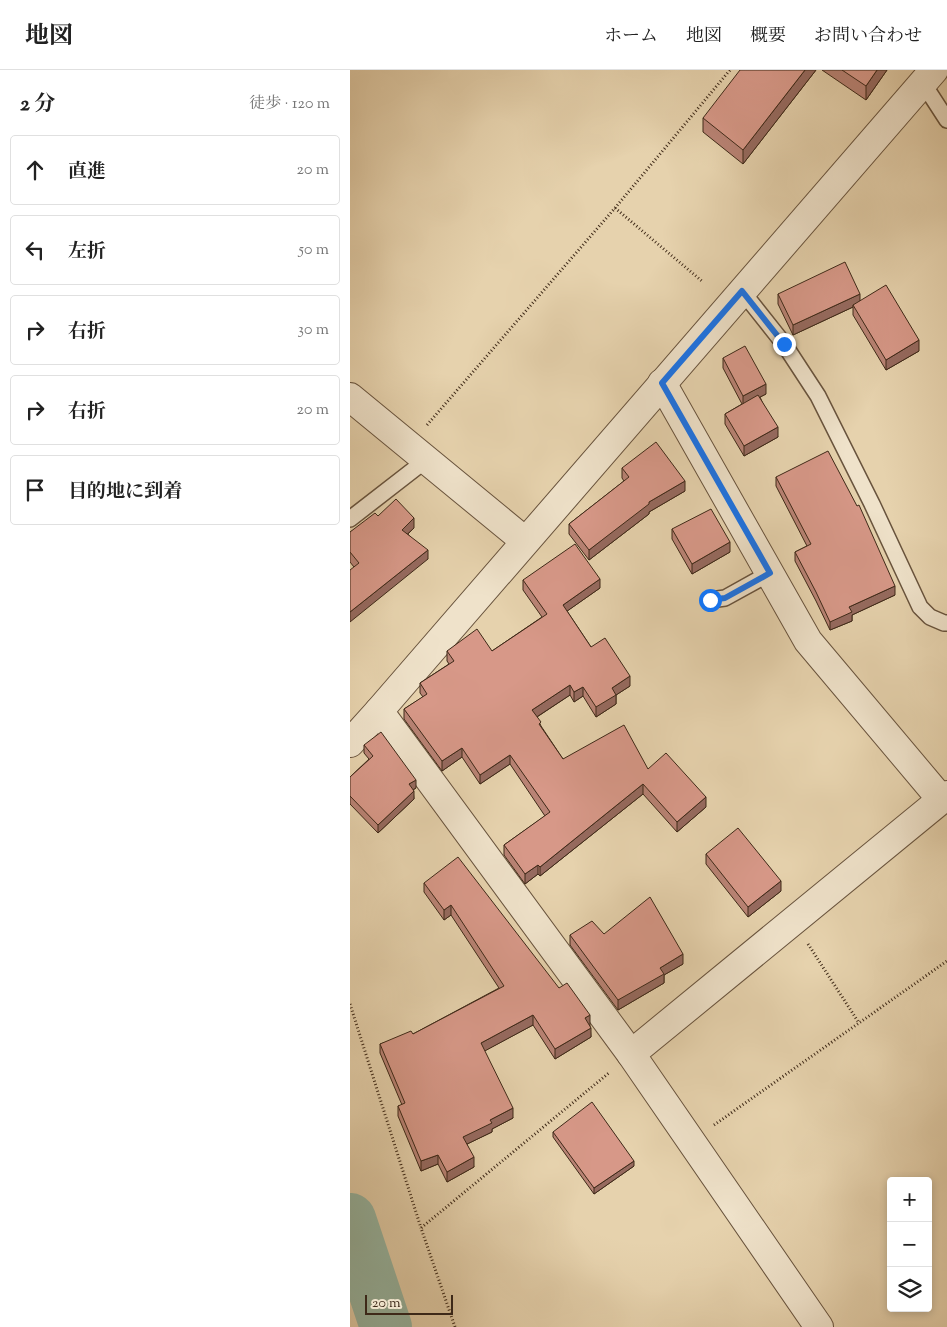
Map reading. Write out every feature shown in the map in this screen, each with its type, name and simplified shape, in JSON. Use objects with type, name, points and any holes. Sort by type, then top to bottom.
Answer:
[{"type":"street","points":[[350,743],[928,77]]},
{"type":"street","points":[[631,1054],[944,797],[808,641],[662,383]]},
{"type":"street","points":[[350,397],[525,541]]},
{"type":"street","points":[[380,710],[631,1054],[819,1327]]},
{"type":"lane","points":[[928,77],[947,120]]},
{"type":"lane","points":[[742,291],[784,344],[818,396],[872,504],[920,607],[930,617],[944,624],[947,623]]},
{"type":"lane","points":[[350,519],[418,453]]},
{"type":"lane","points":[[710,600],[725,598],[770,573]]},
{"type":"path","points":[[418,453],[615,208],[730,70]]},
{"type":"path","points":[[615,208],[703,282]]},
{"type":"path","points":[[794,920],[859,1023]]},
{"type":"path","points":[[691,1141],[947,961]]},
{"type":"path","points":[[350,1004],[421,1228],[455,1327]]},
{"type":"path","points":[[421,1228],[631,1054]]},
{"type":"building","points":[[740,70],[805,70],[743,150],[703,118]]},
{"type":"building","points":[[842,70],[877,70],[866,86]]},
{"type":"building","points":[[845,262],[860,294],[793,325],[778,294]]},
{"type":"building","points":[[886,285],[919,340],[886,360],[853,305]]},
{"type":"building","points":[[745,346],[766,384],[743,396],[723,358]]},
{"type":"building","points":[[758,395],[778,427],[744,446],[725,414]]},
{"type":"building","points":[[656,442],[685,481],[649,502],[649,504],[589,550],[569,524],[629,477],[622,468]]},
{"type":"building","points":[[828,451],[857,506],[859,505],[895,586],[849,607],[852,612],[830,622],[795,552],[811,544],[776,477]]},
{"type":"building","points":[[396,499],[414,518],[402,530],[428,550],[350,612],[350,570],[359,563],[350,552],[350,532],[375,513],[378,516]]},
{"type":"building","points":[[711,509],[730,542],[692,564],[672,529]]},
{"type":"building","points":[[575,544],[600,579],[563,605],[591,647],[605,638],[630,676],[612,688],[616,695],[596,707],[583,687],[574,692],[570,685],[532,710],[541,722],[539,724],[563,759],[624,725],[648,769],[666,753],[706,797],[677,822],[643,784],[540,867],[538,865],[525,874],[504,845],[550,812],[510,755],[480,775],[462,748],[442,761],[404,709],[427,694],[420,683],[454,661],[447,651],[477,629],[492,651],[547,614],[523,580]]},
{"type":"building","points":[[381,732],[416,780],[409,784],[414,791],[378,825],[350,796],[350,777],[373,756],[364,745]]},
{"type":"building","points":[[738,828],[781,881],[748,907],[706,854]]},
{"type":"building","points":[[458,857],[559,988],[567,983],[590,1015],[585,1018],[591,1028],[555,1049],[533,1015],[481,1043],[513,1108],[490,1120],[492,1123],[463,1137],[474,1157],[447,1172],[438,1155],[421,1161],[398,1106],[405,1103],[380,1044],[411,1031],[413,1034],[504,986],[451,905],[444,910],[424,883]]},
{"type":"building","points":[[650,897],[683,954],[660,968],[664,974],[618,1000],[570,935],[592,921],[604,934]]},
{"type":"building","points":[[592,1102],[634,1161],[594,1188],[553,1132]]},
{"type":"waterway","points":[[350,1219],[386,1327]]},
{"type":"route","points":[[710,600],[725,598],[770,573],[662,383],[742,291],[784,344]]}]
